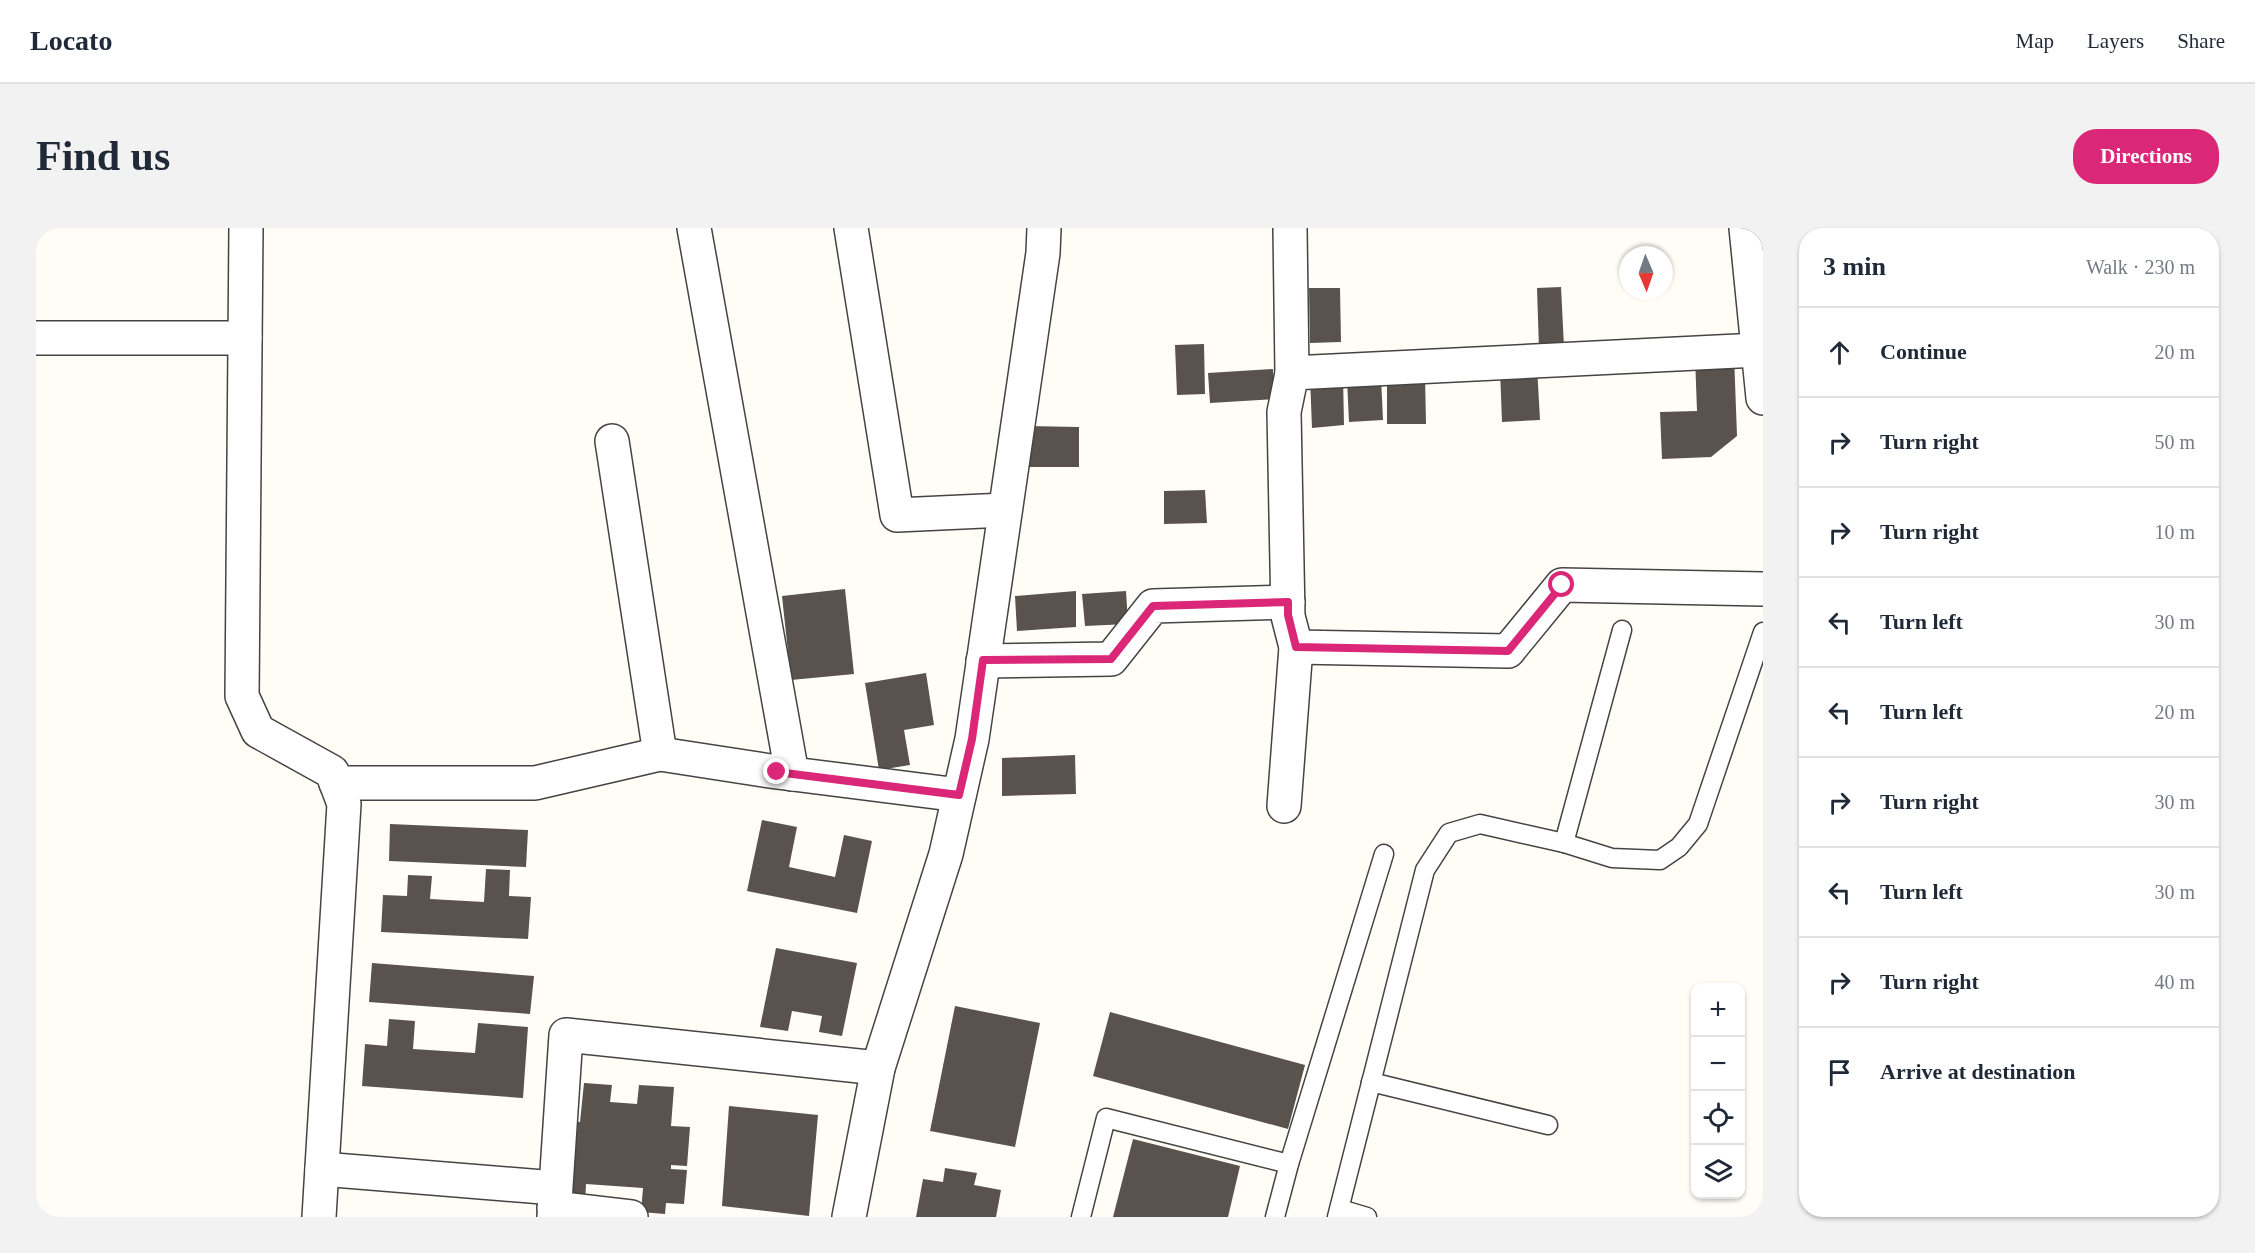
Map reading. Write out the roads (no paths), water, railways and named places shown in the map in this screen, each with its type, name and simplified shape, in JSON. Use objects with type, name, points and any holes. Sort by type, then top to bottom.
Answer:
[{"type":"street","points":[[246,228],[242,696],[258,731],[332,772],[344,804],[319,1217]]},
{"type":"street","points":[[693,228],[792,774]]},
{"type":"street","points":[[851,228],[897,515],[1005,510]]},
{"type":"street","points":[[849,1217],[878,1068],[946,854],[972,739],[1043,253],[1044,228]]},
{"type":"street","points":[[1284,806],[1296,647],[1288,615],[1284,412],[1292,373],[1290,228]]},
{"type":"street","points":[[1746,228],[1763,398]]},
{"type":"street","points":[[36,338],[245,338]]},
{"type":"street","points":[[1292,373],[1758,350]]},
{"type":"street","points":[[612,441],[660,754]]},
{"type":"street","points":[[1296,647],[1508,651],[1562,585],[1763,589]]},
{"type":"street","points":[[983,660],[1111,659],[1153,606],[1288,602]]},
{"type":"street","points":[[336,783],[535,783],[660,754],[792,774],[959,795]]},
{"type":"street","points":[[555,1204],[566,1035],[878,1068]]},
{"type":"street","points":[[322,1169],[631,1217]]},
{"type":"lane","points":[[1564,843],[1622,630]]},
{"type":"lane","points":[[1367,1217],[1338,1213],[1425,870],[1449,833],[1480,825],[1564,843],[1612,858],[1659,860],[1680,847],[1698,824],[1763,632]]},
{"type":"lane","points":[[1275,1217],[1289,1164],[1384,854]]},
{"type":"lane","points":[[1371,1082],[1548,1125]]},
{"type":"lane","points":[[1081,1217],[1106,1119],[1289,1164]]}]
